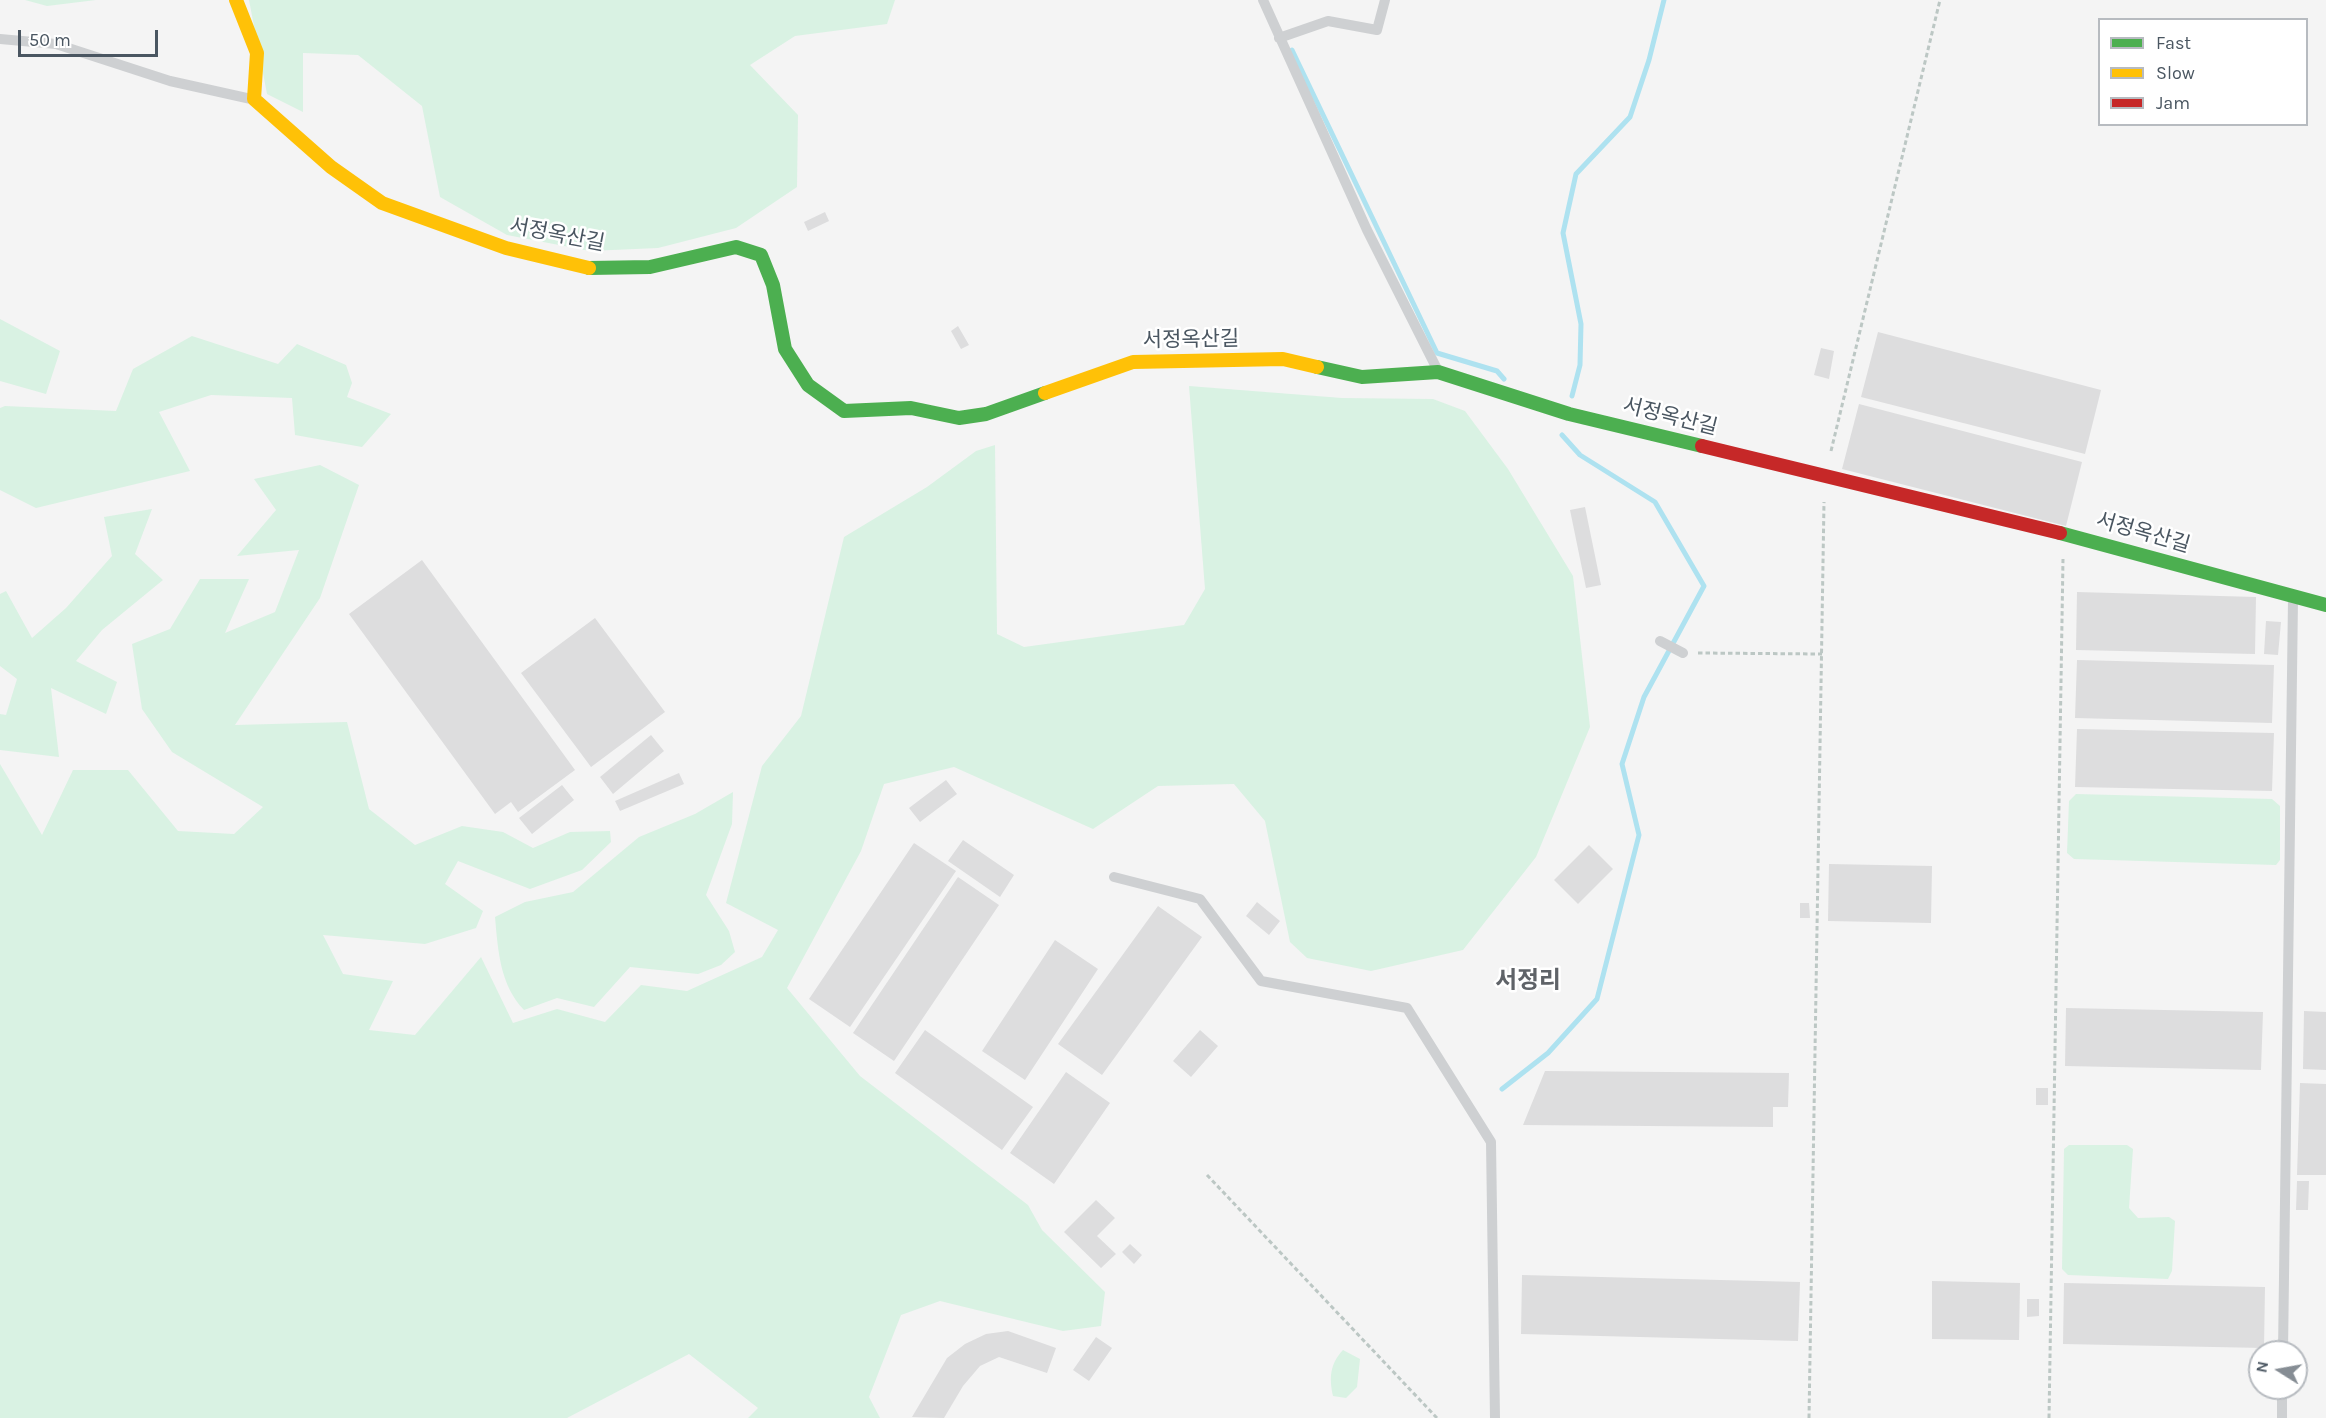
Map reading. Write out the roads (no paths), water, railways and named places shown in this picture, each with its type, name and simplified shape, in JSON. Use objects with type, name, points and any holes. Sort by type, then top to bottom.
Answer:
[{"type":"street","points":[[236,0],[257,53],[254,99]]},
{"type":"street","name":"서정옥산길","points":[[254,99],[331,167],[382,203],[506,248],[590,268],[650,267],[736,247],[761,255],[773,285],[785,349],[808,385],[844,411],[911,408],[959,418],[986,414],[1132,362],[1283,359],[1362,377],[1438,372],[1569,414],[2064,534],[2326,605]]},
{"type":"lane","points":[[1263,0],[1367,230],[1438,372]]},
{"type":"lane","points":[[1279,38],[1328,21],[1377,30],[1385,0]]},
{"type":"lane","points":[[0,39],[56,44],[170,81],[254,99]]},
{"type":"lane","points":[[2283,1340],[2293,597]]},
{"type":"lane","points":[[1660,641],[1683,653]]},
{"type":"lane","points":[[1114,878],[1200,899],[1261,981],[1407,1008],[1491,1142],[1495,1418]]},
{"type":"lane","points":[[2282,1400],[2282,1418]]},
{"type":"waterway","points":[[1572,396],[1580,365],[1581,324],[1563,233],[1576,174],[1630,117],[1649,60],[1664,0]]},
{"type":"waterway","points":[[1292,50],[1437,353],[1497,371],[1504,379]]},
{"type":"waterway","points":[[1502,1089],[1548,1053],[1597,999],[1639,835],[1622,764],[1644,697],[1704,586],[1655,502],[1580,455],[1562,435]]},
{"type":"district","name":"서정리","points":[[1528,981]]}]
